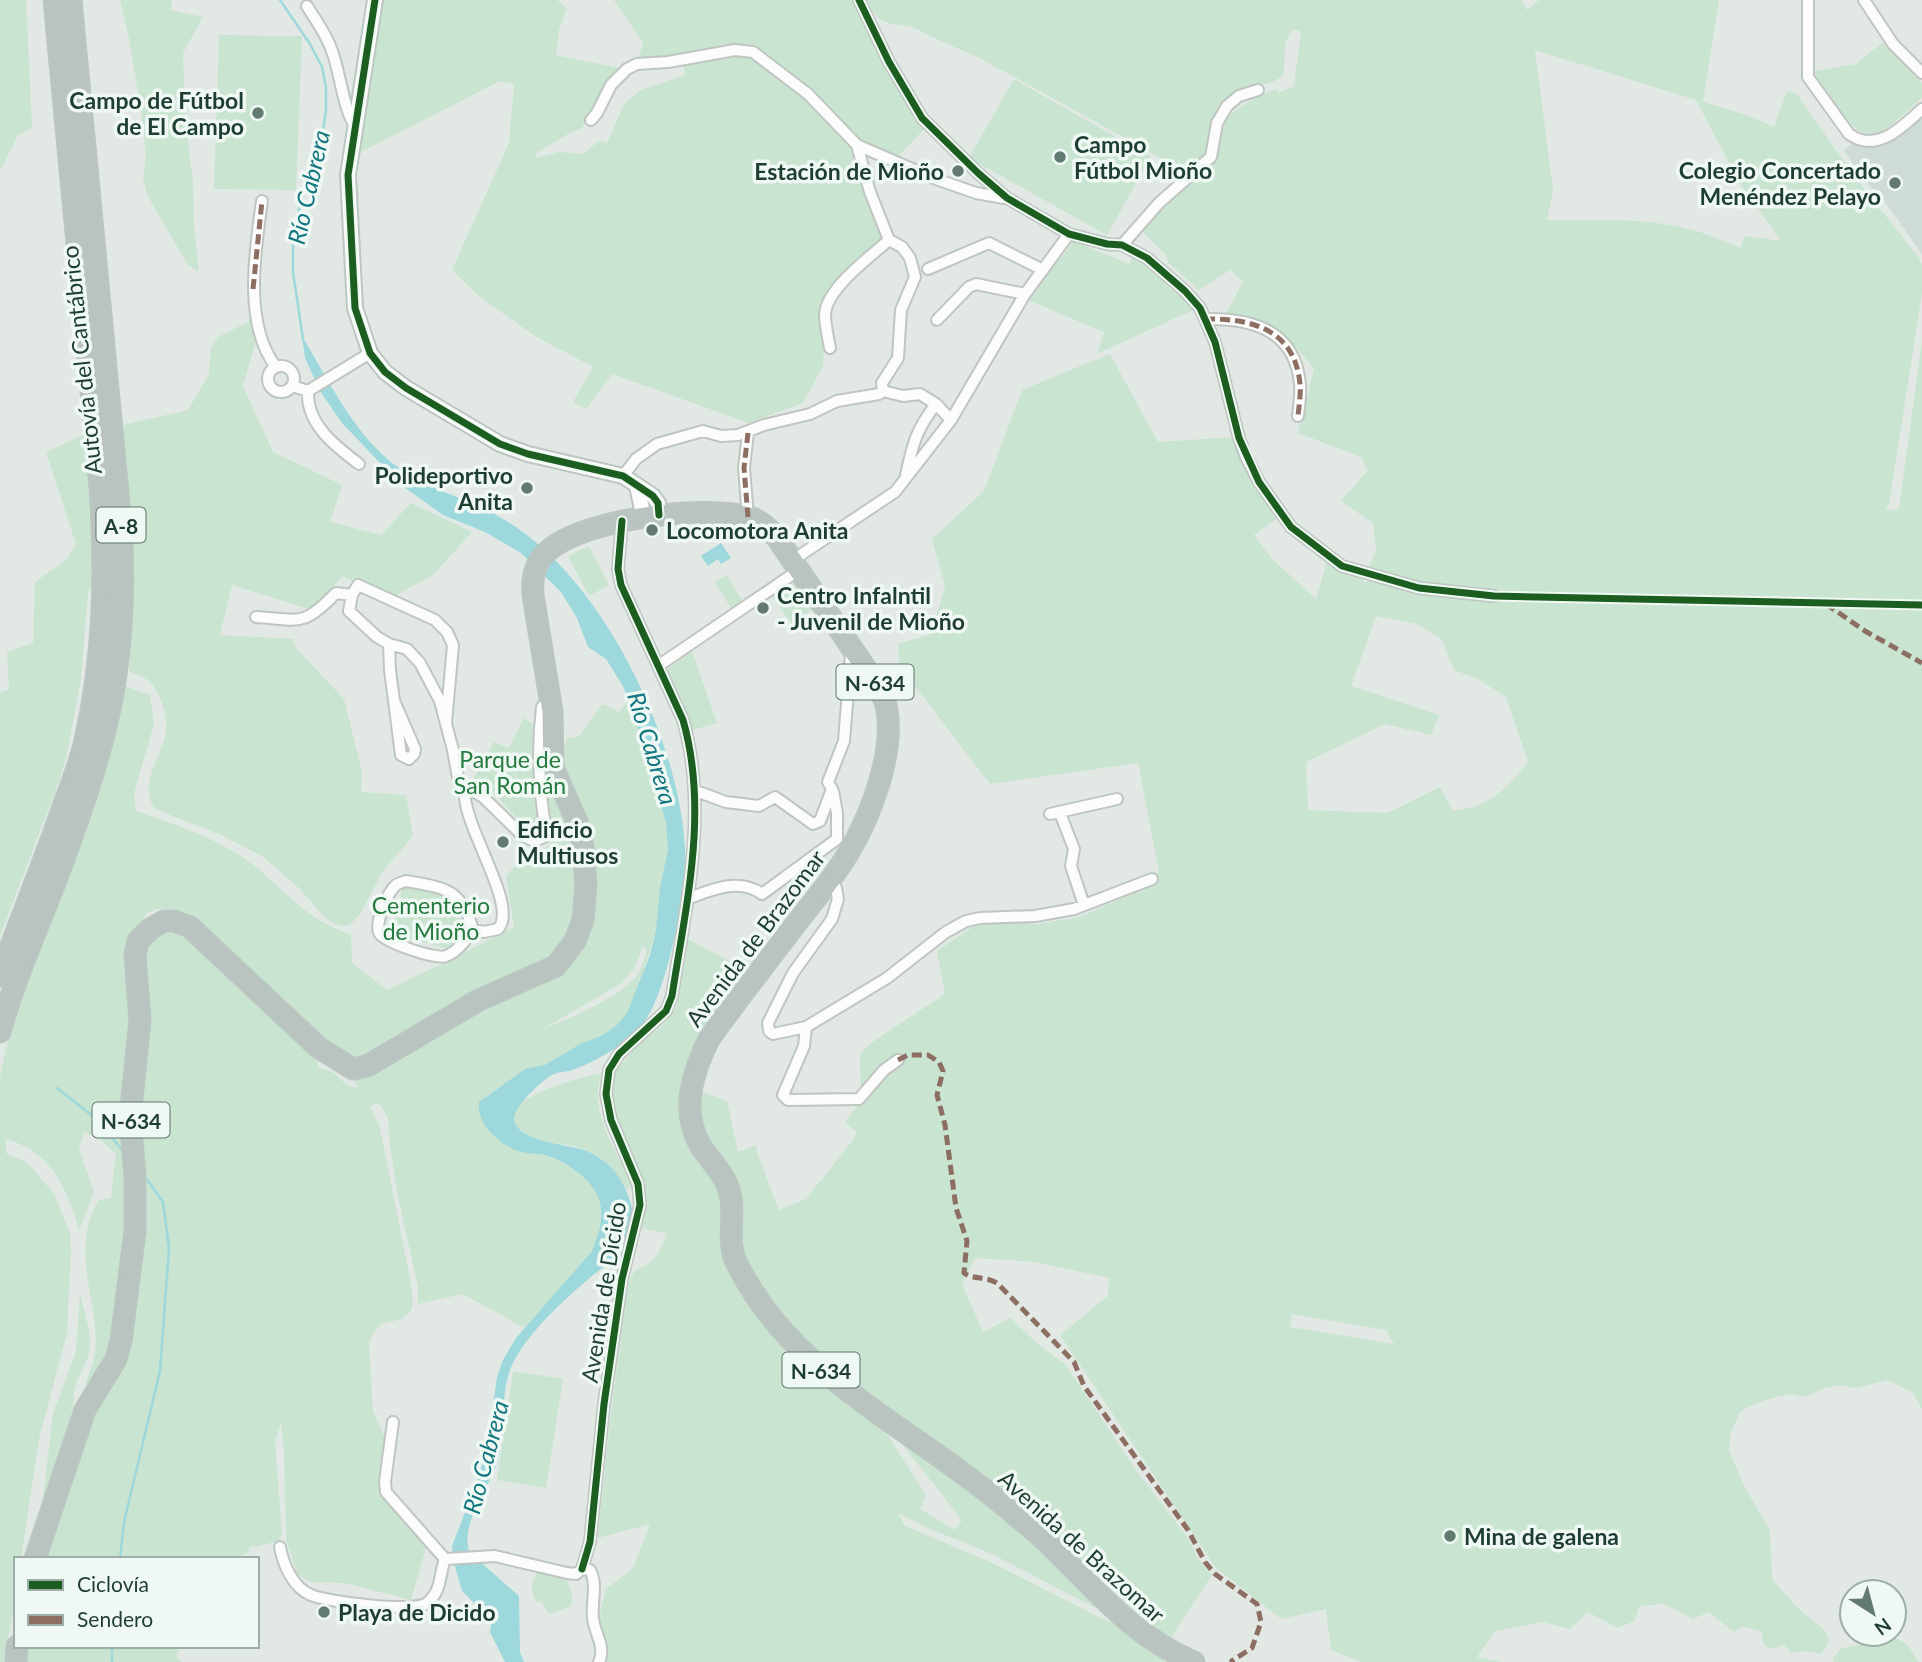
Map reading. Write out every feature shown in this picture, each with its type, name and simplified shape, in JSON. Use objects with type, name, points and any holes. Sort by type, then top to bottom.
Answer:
[{"type":"highway","name":"Autovía del Cantábrico","points":[[0,976],[51,844],[83,747],[104,618],[105,553],[100,486],[54,0]]},
{"type":"highway","name":"Autovía del Cantábrico","points":[[0,1032],[9,998],[65,855],[99,752],[114,691],[119,641],[124,564],[71,0]]},
{"type":"highway","name":"N-634","points":[[37,1557],[85,1410],[116,1359],[121,1341],[135,1231],[135,1176],[130,1118],[140,1020],[135,956],[138,942],[150,929],[164,921],[174,921],[190,927],[318,1048],[353,1069],[367,1066],[479,1000],[556,966],[575,941],[583,920],[586,885],[583,846],[577,822],[553,767],[550,699],[532,578],[542,557],[560,542],[579,533],[640,518],[687,513],[748,517]]},
{"type":"highway","name":"Avenida de Brazomar","points":[[748,517],[765,525],[796,565],[877,685],[886,703],[888,727],[887,752],[879,781],[864,823],[850,851],[709,1039],[698,1061],[691,1087],[693,1130],[727,1185],[731,1201],[731,1243],[734,1259],[770,1318],[788,1339],[822,1370],[995,1498],[1049,1543],[1101,1597],[1149,1640],[1194,1662]]},
{"type":"street","points":[[375,0],[348,175],[355,308],[370,354],[385,372],[406,388],[500,444],[528,454],[623,476],[653,496],[687,513]]},
{"type":"street","points":[[859,0],[889,62],[922,118],[978,173],[1007,198],[1069,234],[1122,245],[1147,258],[1200,308],[1215,342],[1239,438],[1259,482],[1291,527],[1342,566],[1419,588],[1494,596]]},
{"type":"street","points":[[1808,0],[1808,77],[1849,134],[1857,139],[1883,139],[1898,131],[1922,109]]},
{"type":"street","points":[[1864,0],[1893,44],[1922,73]]},
{"type":"street","points":[[307,6],[331,47],[346,97],[348,115],[355,126]]},
{"type":"street","points":[[591,120],[611,85],[627,69],[637,64],[668,62],[735,50],[753,52],[808,94],[857,145],[933,178],[976,193],[1007,198]]},
{"type":"street","points":[[1122,245],[1159,203],[1211,157],[1217,123],[1227,106],[1239,96],[1258,90]]},
{"type":"street","points":[[857,145],[870,192],[889,240],[902,247],[910,258],[915,277],[901,310],[898,358],[882,383],[883,391]]},
{"type":"street","points":[[262,201],[253,289],[260,336],[276,367]]},
{"type":"street","points":[[658,666],[895,492],[951,420],[1025,293],[1069,234]]},
{"type":"street","points":[[830,348],[825,314],[830,298],[842,283],[889,240]]},
{"type":"street","points":[[928,269],[989,243],[1043,270]]},
{"type":"street","points":[[937,320],[969,287],[976,285],[1025,293]]},
{"type":"street","points":[[1205,319],[1227,318],[1256,325],[1276,334],[1297,365],[1300,386],[1298,416]]},
{"type":"street","points":[[359,464],[318,427],[303,389],[294,380],[292,371],[285,366],[276,367],[268,376],[271,387],[282,391],[303,389],[370,354]]},
{"type":"street","points":[[623,476],[636,458],[657,444],[703,431],[721,436],[748,433],[764,425],[810,414],[837,401],[883,391],[903,396],[920,394],[936,404],[951,420]]},
{"type":"street","points":[[905,477],[913,441],[921,423],[936,404]]},
{"type":"street","points":[[748,433],[744,468],[748,517]]},
{"type":"street","points":[[637,486],[642,509],[640,518]]},
{"type":"street","points":[[640,518],[658,503],[653,496]]},
{"type":"street","name":"Avenida de Dícido","points":[[582,1569],[590,1542],[604,1404],[622,1279],[640,1205],[638,1184],[611,1120],[606,1094],[609,1070],[619,1054],[666,1011],[672,996],[694,853],[696,791],[693,762],[683,720],[621,585],[618,569],[640,518]]},
{"type":"street","points":[[446,723],[453,645],[447,632],[435,620],[358,585],[352,595],[349,611],[377,637],[407,649],[420,663],[440,701],[457,777],[465,789],[483,797],[529,839],[539,841],[546,831],[540,778],[540,718],[541,707],[550,699]]},
{"type":"street","points":[[256,617],[300,620],[317,612],[335,593],[352,595]]},
{"type":"street","points":[[389,644],[395,703]]},
{"type":"street","points":[[687,899],[730,885],[755,889],[762,894],[837,839],[837,813],[828,782],[844,741],[851,654],[854,652]]},
{"type":"street","points":[[465,789],[463,798],[467,814],[495,882],[504,914],[498,929],[484,932],[473,930]]},
{"type":"street","points":[[696,791],[726,802],[759,806],[775,797],[780,804],[813,824],[820,821],[832,789]]},
{"type":"street","points":[[1084,905],[1070,866],[1074,849],[1055,814],[1117,799]]},
{"type":"street","points":[[831,879],[836,888],[836,909],[832,919],[793,973],[767,1028],[773,1034],[807,1027],[887,978],[946,932],[966,921],[1035,916],[1074,909],[1152,879]]},
{"type":"street","points":[[406,881],[446,890],[455,895],[469,916],[473,930],[454,952],[440,957],[388,941],[378,930],[378,923],[388,895],[398,884],[406,881]]},
{"type":"street","points":[[807,1027],[804,1046],[783,1096],[788,1100],[859,1099],[884,1070],[898,1060]]},
{"type":"street","points":[[393,1422],[386,1492],[445,1559]]},
{"type":"street","points":[[280,1547],[282,1559],[291,1577],[310,1595],[399,1608],[425,1605],[432,1599],[440,1587],[445,1559]]},
{"type":"street","points":[[445,1559],[495,1556],[568,1573],[590,1570],[595,1582],[592,1612],[601,1646],[599,1662]]},
{"type":"shaded area","name":"Colegio Concertado Menéndez Pelayo","points":[[1922,115],[1922,254],[1844,150],[1855,142],[1876,145],[1894,140]]},
{"type":"green space","points":[[0,0],[26,0],[32,128],[18,135],[0,171]]},
{"type":"green space","points":[[120,0],[172,0],[171,10],[203,17],[183,53],[185,119],[193,182],[199,272],[188,265],[147,195],[143,178],[146,156],[141,110]]},
{"type":"green space","points":[[381,0],[557,0],[567,8],[559,30],[556,55],[624,69],[581,129],[535,154],[537,158],[558,152],[583,154],[600,140],[607,143],[624,104],[641,90],[685,75],[684,65],[715,56],[739,54],[757,59],[819,110],[851,146],[861,166],[882,238],[826,299],[823,366],[803,403],[749,423],[612,374],[586,409],[573,402],[593,367],[535,336],[480,297],[452,270],[509,143],[514,84],[500,81],[357,154]]},
{"type":"green space","points":[[614,0],[852,0],[913,114],[926,127],[897,158],[858,139],[758,52],[638,60],[643,43]]},
{"type":"green space","points":[[867,0],[1521,0],[1527,10],[1539,0],[1719,0],[1703,102],[1750,116],[1774,127],[1787,91],[1796,93],[1855,177],[1919,258],[1922,264],[1922,293],[1889,504],[1885,511],[1899,509],[1922,341],[1922,1409],[1913,1393],[1887,1380],[1856,1388],[1839,1385],[1805,1397],[1791,1394],[1754,1404],[1740,1412],[1730,1435],[1729,1450],[1744,1486],[1770,1531],[1772,1579],[1826,1634],[1826,1647],[1820,1654],[1805,1651],[1792,1653],[1784,1645],[1771,1649],[1764,1645],[1761,1631],[1742,1627],[1734,1632],[1709,1612],[1693,1619],[1664,1604],[1639,1606],[1635,1621],[1617,1628],[1588,1612],[1570,1629],[1543,1622],[1495,1631],[1477,1657],[1502,1662],[1362,1662],[1331,1650],[1326,1609],[1281,1619],[1216,1568],[1060,1335],[1108,1296],[1109,1278],[1035,1262],[975,1258],[962,1284],[983,1332],[1010,1318],[1040,1346],[1065,1364],[1136,1470],[1188,1538],[1198,1559],[1212,1575],[1171,1641],[1136,1616],[1055,1533],[984,1479],[838,1379],[794,1339],[741,1264],[706,1144],[694,1089],[727,1101],[738,1152],[756,1145],[779,1210],[806,1199],[857,1132],[845,1122],[861,1101],[860,1053],[945,994],[937,951],[993,913],[1004,921],[1037,924],[1080,917],[1148,887],[1159,871],[1138,763],[990,784],[899,665],[898,644],[931,634],[945,586],[932,539],[984,491],[1022,390],[1110,354],[1158,442],[1236,437],[1279,517],[1254,535],[1271,558],[1316,599],[1328,557],[1366,582],[1377,580],[1368,570],[1376,550],[1373,523],[1341,501],[1368,470],[1361,457],[1298,433],[1314,369],[1294,346],[1276,332],[1255,322],[1226,314],[1243,281],[1230,270],[1199,290],[1169,263],[1164,253],[1141,230],[1208,166],[1218,149],[1225,122],[1232,113],[1254,98],[1276,89],[1278,93],[1294,86],[1301,32],[1293,29],[1285,43],[1284,74],[1272,82],[1242,90],[1229,97],[1218,114],[1203,156],[1198,163],[1185,167],[1175,166],[974,55],[914,28],[884,21],[872,11]],"holes":[[[1535,50],[1696,100],[1739,182],[1781,241],[1744,236],[1741,248],[1700,232],[1663,224],[1624,220],[1547,220],[1553,190]],[[1376,616],[1417,624],[1442,640],[1454,670],[1478,679],[1506,697],[1528,762],[1496,795],[1477,806],[1465,809],[1453,811],[1440,787],[1388,813],[1308,810],[1306,762],[1385,724],[1431,735],[1439,715],[1351,686]],[[1292,1314],[1386,1330],[1394,1344],[1290,1327]]]},
{"type":"green space","name":"Campo de Fútbol de El Campo","points":[[219,35],[302,36],[296,190],[214,189]]},
{"type":"green space","points":[[1882,43],[1922,83],[1922,98],[1889,127],[1870,134],[1849,123],[1823,90],[1815,71],[1856,64]]},
{"type":"green space","name":"Campo Fútbol Mioño","points":[[1014,79],[1151,157],[1107,235],[969,158]]},
{"type":"green space","points":[[1073,241],[1129,264],[1133,254],[1171,286],[1193,310],[1097,354],[1104,332],[1028,300]]},
{"type":"green space","points":[[252,320],[257,337],[243,386],[273,452],[342,485],[330,522],[381,535],[411,503],[472,532],[433,575],[391,598],[342,576],[315,611],[232,585],[220,635],[293,639],[296,648],[344,699],[362,772],[361,792],[406,795],[413,836],[383,871],[360,914],[351,924],[343,926],[325,918],[300,889],[262,856],[221,835],[155,809],[150,799],[150,780],[164,740],[165,714],[154,687],[145,678],[129,671],[134,562],[123,425],[188,410],[209,374],[211,348],[218,337]]},
{"type":"green space","points":[[85,434],[94,535],[93,585],[88,592],[81,679],[60,779],[0,936],[0,693],[9,689],[7,652],[33,643],[35,582],[68,558],[76,544],[46,452]]},
{"type":"green space","points":[[589,546],[609,585],[589,596],[568,556]]},
{"type":"green space","points":[[727,575],[742,600],[731,608],[715,582]]},
{"type":"green space","points":[[793,582],[813,609],[792,624],[772,597]]},
{"type":"green space","points":[[692,651],[717,723],[692,730],[665,671]]},
{"type":"green space","points":[[125,686],[150,695],[154,724],[134,794],[136,811],[196,833],[239,855],[310,914],[351,934],[352,963],[387,990],[514,927],[506,876],[528,851],[537,852],[550,845],[553,830],[548,796],[557,793],[578,854],[575,921],[557,956],[364,1061],[353,1059],[330,1046],[187,914],[171,909],[158,909],[147,913],[127,943],[124,968],[134,1031],[121,1098],[129,1168],[125,1244],[108,1353],[88,1388],[86,1381],[94,1359],[96,1337],[85,1246],[89,1223],[99,1200],[111,1198],[116,1154],[96,1136],[84,1132],[79,1149],[94,1192],[79,1230],[69,1200],[55,1173],[35,1152],[6,1139],[6,1153],[28,1163],[55,1195],[70,1234],[71,1250],[67,1333],[39,1439],[21,1557],[14,1557],[14,1604],[4,1662],[0,1662],[0,1079],[6,1047],[25,984],[84,831],[112,741]]},
{"type":"green space","points":[[629,700],[653,772],[666,823],[668,850],[656,930],[639,986],[627,1013],[603,1035],[580,1044],[545,1065],[525,1070],[485,1097],[492,1131],[499,1139],[563,1163],[580,1173],[593,1186],[600,1202],[600,1224],[592,1251],[525,1328],[463,1294],[418,1304],[418,1287],[397,1192],[388,1117],[378,1103],[370,1107],[379,1124],[413,1302],[411,1311],[402,1319],[381,1324],[373,1333],[369,1344],[373,1411],[386,1440],[382,1485],[427,1544],[411,1600],[345,1583],[311,1582],[298,1575],[286,1540],[281,1423],[275,1442],[282,1534],[279,1541],[249,1548],[249,1552],[238,1557],[44,1557],[95,1411],[119,1368],[137,1116],[145,947],[156,936],[166,932],[190,940],[293,1037],[315,1053],[318,1067],[332,1072],[347,1085],[358,1088],[354,1080],[374,1072],[477,1008],[567,968],[581,949],[570,787],[561,757],[567,738],[578,737],[602,704],[619,712]],"holes":[[[643,945],[647,951],[636,977],[617,993],[543,1029],[622,983],[635,967]]]},
{"type":"green space","name":"Parque de San Román","points":[[524,718],[533,724],[535,786],[540,828],[537,834],[531,833],[490,789],[472,781],[494,742],[509,748]]},
{"type":"green space","name":"Cementerio de Mioño","points":[[403,885],[452,898],[461,920],[453,950],[391,934]]},
{"type":"green space","points":[[686,938],[750,972],[685,1076],[714,1179],[723,1199],[721,1240],[731,1266],[776,1336],[788,1350],[889,1437],[926,1495],[920,1509],[955,1530],[962,1520],[898,1439],[1022,1530],[1103,1608],[1092,1606],[990,1553],[898,1513],[905,1526],[988,1561],[1109,1622],[1118,1623],[1135,1639],[1170,1662],[606,1662],[605,1646],[597,1625],[606,1589],[633,1568],[650,1524],[598,1538],[628,1284],[635,1270],[656,1256],[667,1233],[639,1228],[645,1186],[614,1119],[610,1096],[615,1072],[635,1048],[665,1023],[677,1006]]},
{"type":"green space","points":[[602,1073],[598,1102],[612,1145],[634,1186],[626,1189],[608,1164],[592,1153],[530,1137],[521,1131],[513,1120],[515,1110],[525,1100],[559,1085]]},
{"type":"green space","points":[[80,1294],[89,1331],[89,1353],[76,1385],[74,1405],[42,1505],[53,1414],[76,1351]]},
{"type":"green space","points":[[513,1371],[563,1379],[546,1488],[497,1480]]},
{"type":"green space","points":[[537,1571],[567,1580],[573,1597],[571,1606],[552,1614],[548,1613],[541,1601],[536,1603],[531,1587]]},
{"type":"green space","points":[[1908,1646],[1919,1662],[1834,1662],[1832,1659],[1842,1648]]},
{"type":"green space","points":[[24,1648],[179,1648],[176,1656],[182,1662],[23,1662]]},
{"type":"water","points":[[302,336],[348,413],[382,454],[411,476],[508,522],[543,548],[575,582],[604,622],[630,666],[668,759],[680,805],[685,866],[680,911],[669,960],[647,1018],[625,1041],[606,1054],[549,1077],[529,1094],[518,1108],[514,1120],[517,1127],[533,1138],[584,1150],[597,1156],[613,1169],[621,1180],[632,1209],[627,1232],[615,1257],[549,1316],[528,1339],[513,1363],[506,1385],[499,1457],[470,1522],[468,1548],[474,1560],[478,1560],[519,1596],[520,1652],[524,1662],[505,1662],[490,1632],[492,1617],[462,1591],[452,1546],[478,1479],[489,1436],[497,1377],[503,1360],[516,1338],[592,1251],[600,1227],[601,1207],[594,1188],[569,1166],[548,1156],[521,1152],[498,1140],[481,1118],[479,1102],[525,1069],[545,1065],[580,1044],[603,1035],[627,1013],[650,955],[656,930],[660,888],[668,850],[666,823],[649,759],[623,686],[606,659],[588,647],[577,618],[561,592],[521,553],[485,532],[443,515],[401,485],[342,423],[320,391],[305,358]]},
{"type":"water","points":[[721,543],[731,558],[721,564],[718,559],[708,566],[701,556]]},
{"type":"waterway","name":"Río Cabrera","points":[[280,0],[310,44],[322,67],[326,87],[322,137],[293,233],[293,272],[303,339]]},
{"type":"waterway","points":[[57,1088],[94,1117],[125,1153]]},
{"type":"waterway","points":[[120,1557],[124,1522],[160,1371],[169,1248],[163,1202],[143,1174]]},
{"type":"waterway","points":[[112,1648],[112,1662]]},
{"type":"tunnel","points":[[1494,596],[1922,605]]},
{"type":"marked path","points":[[253,289],[262,201]]},
{"type":"marked path","points":[[1205,319],[1239,321],[1268,331],[1280,339],[1290,351],[1296,366],[1300,388],[1298,416]]},
{"type":"marked path","points":[[748,433],[744,468],[748,517]]},
{"type":"marked path","points":[[1826,604],[1865,631],[1922,663]]},
{"type":"marked path","points":[[898,1060],[908,1055],[928,1055],[939,1062],[943,1071],[937,1095],[945,1125],[956,1208],[967,1241],[964,1273],[997,1283],[1074,1362],[1084,1386],[1188,1530],[1205,1562],[1215,1574],[1257,1604],[1261,1622],[1252,1648],[1230,1662]]},
{"type":"cycle path","points":[[375,0],[348,175],[355,308],[370,353],[385,372],[406,388],[500,444],[528,454],[623,476],[653,496],[658,503],[659,515]]},
{"type":"cycle path","points":[[859,0],[889,62],[922,118],[978,173],[1007,198],[1069,234],[1122,245],[1147,258],[1200,308],[1215,342],[1239,438],[1259,482],[1291,527],[1342,566],[1419,588],[1494,596],[1922,605]]},
{"type":"cycle path","points":[[582,1569],[590,1542],[604,1404],[622,1279],[640,1205],[638,1184],[611,1120],[606,1094],[609,1070],[619,1054],[666,1011],[672,996],[688,892],[695,823],[691,754],[683,720],[621,585],[618,569],[622,521]]},
{"type":"place","name":"Campo de Fútbol de El Campo","points":[[258,113]]},
{"type":"place","name":"Campo Fútbol Mioño","points":[[1060,157]]},
{"type":"place","name":"Estación de Mioño","points":[[958,171]]},
{"type":"place","name":"Colegio Concertado Menéndez Pelayo","points":[[1895,183]]},
{"type":"place","name":"Polideportivo Anita","points":[[527,488]]},
{"type":"place","name":"Locomotora Anita","points":[[652,530]]},
{"type":"place","name":"Centro Infalntil - Juvenil de Mioño","points":[[763,608]]},
{"type":"place","name":"Edificio Multiusos","points":[[503,842]]},
{"type":"place","name":"Mina de galena","points":[[1450,1536]]},
{"type":"place","name":"Playa de Dicido","points":[[324,1612]]}]
